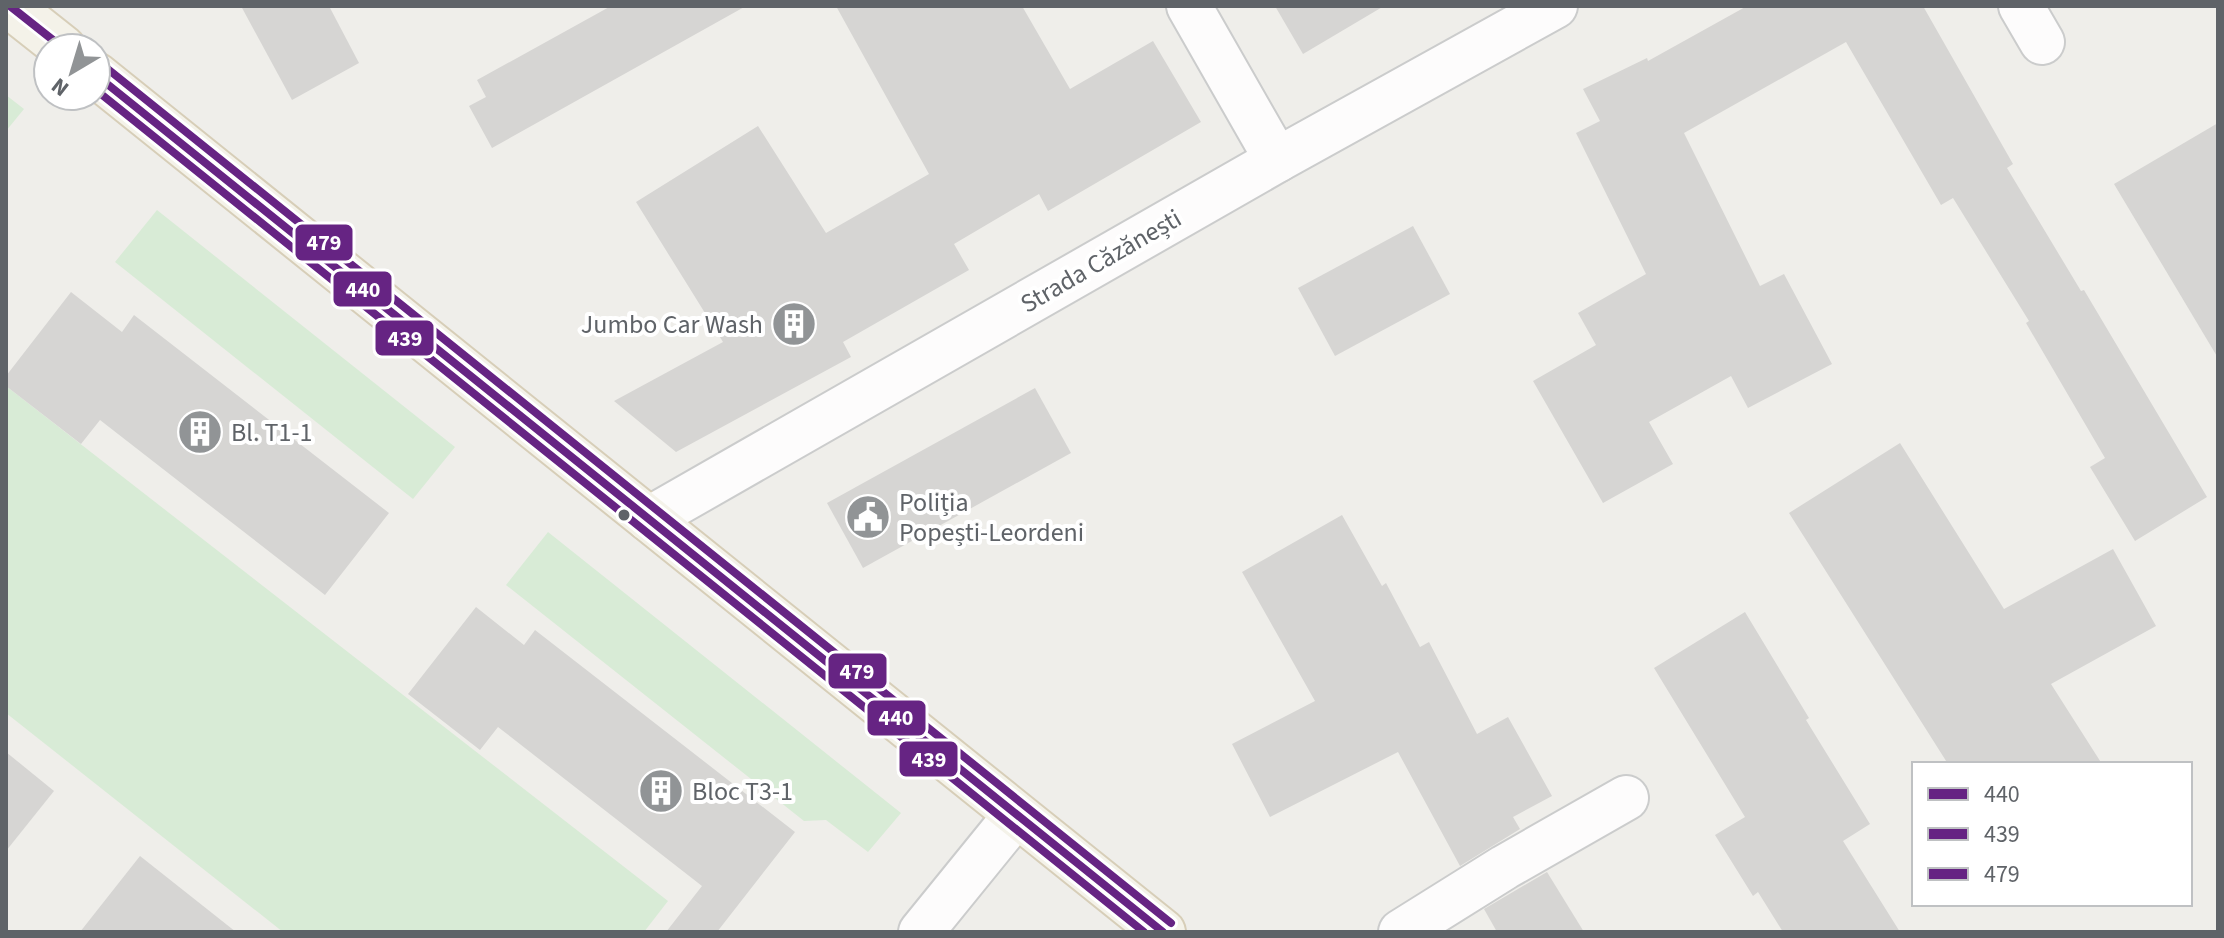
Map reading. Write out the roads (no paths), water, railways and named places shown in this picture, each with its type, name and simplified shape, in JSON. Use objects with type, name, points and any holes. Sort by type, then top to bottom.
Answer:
[{"type":"main road","points":[[10,6],[43,32]]},
{"type":"main road","points":[[112,88],[1163,932]]},
{"type":"street","points":[[1189,6],[1277,160]]},
{"type":"street","name":"Strada Căzănești","points":[[649,519],[1277,160],[1555,6]]},
{"type":"street","points":[[1401,932],[1505,867],[1626,798]]},
{"type":"street","points":[[921,932],[1016,815]]},
{"type":"place","name":"Jumbo Car Wash","points":[[794,324]]},
{"type":"place","name":"Bl. T1-1","points":[[200,432]]},
{"type":"place","name":"Poliția Popești-Leordeni","points":[[868,517]]},
{"type":"place","name":"Bloc T3-1","points":[[661,791]]}]
